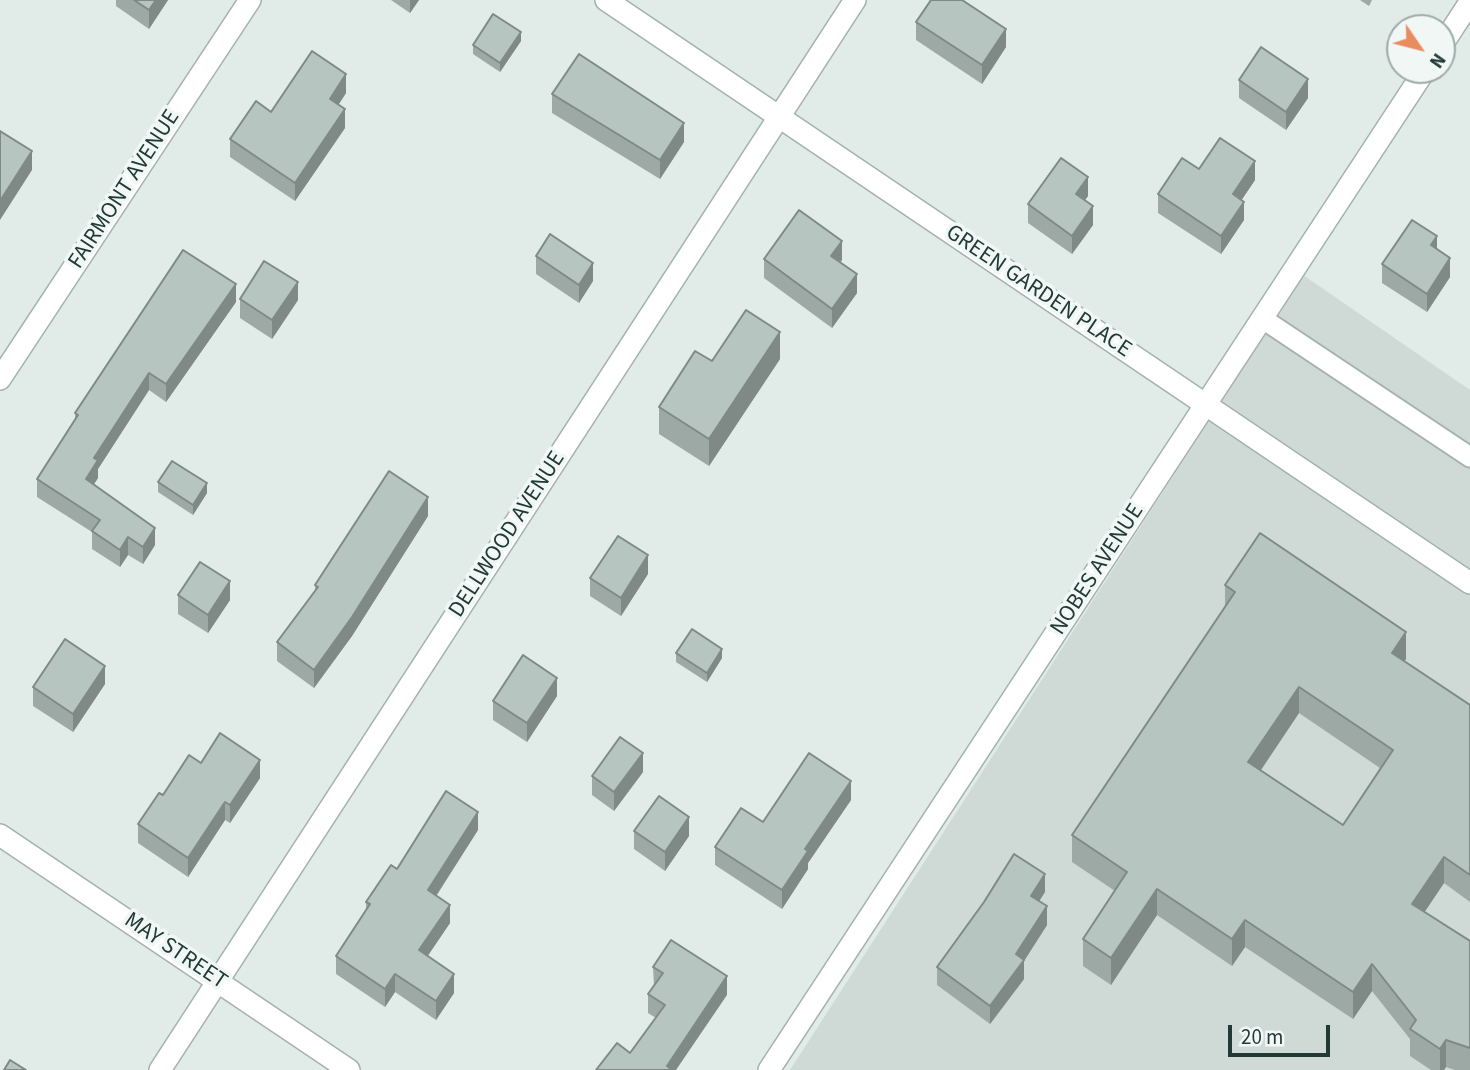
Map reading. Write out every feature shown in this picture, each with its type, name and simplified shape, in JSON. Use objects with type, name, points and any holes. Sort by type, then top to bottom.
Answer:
[{"type":"street","name":"FAIRMONT AVENUE","points":[[0,379],[250,0]]},
{"type":"street","name":"GREEN GARDEN PLACE","points":[[606,0],[1470,583]]},
{"type":"street","name":"DELLWOOD AVENUE","points":[[160,1070],[855,0]]},
{"type":"street","points":[[1456,24],[1470,2]]},
{"type":"street","name":"NOBES AVENUE","points":[[769,1070],[1417,84]]},
{"type":"street","name":"MAY STREET","points":[[0,835],[349,1070]]},
{"type":"lane","points":[[1263,319],[1470,457]]},
{"type":"shaded area","points":[[1303,275],[1470,390],[1470,1070],[790,1070]]},
{"type":"building","points":[[134,0],[156,0],[149,10]]},
{"type":"building","points":[[931,0],[962,0],[1006,29],[982,65],[916,22]]},
{"type":"building","points":[[493,14],[521,32],[500,63],[473,45]]},
{"type":"building","points":[[1261,47],[1308,79],[1286,112],[1239,80]]},
{"type":"building","points":[[312,51],[346,74],[330,99],[345,109],[295,183],[230,139],[256,101],[271,112]]},
{"type":"building","points":[[579,54],[684,123],[660,160],[552,94]]},
{"type":"building","points":[[0,131],[32,151],[0,201]]},
{"type":"building","points":[[1220,138],[1255,161],[1233,194],[1244,202],[1221,236],[1158,194],[1182,158],[1199,169]]},
{"type":"building","points":[[1061,158],[1088,177],[1076,194],[1093,206],[1072,236],[1028,204]]},
{"type":"building","points":[[799,210],[842,241],[831,256],[857,274],[832,309],[764,259]]},
{"type":"building","points":[[1412,220],[1437,236],[1431,245],[1450,258],[1427,294],[1382,264]]},
{"type":"building","points":[[550,234],[593,263],[579,285],[536,256]]},
{"type":"building","points":[[183,250],[236,284],[166,384],[149,373],[94,458],[98,460],[86,479],[155,528],[143,547],[128,537],[120,550],[92,531],[100,520],[37,479],[78,415],[75,413]]},
{"type":"building","points":[[264,261],[298,282],[272,320],[240,299]]},
{"type":"building","points":[[746,310],[780,332],[709,439],[659,407],[695,351],[712,361]]},
{"type":"building","points":[[172,461],[207,483],[193,505],[158,482]]},
{"type":"building","points":[[389,471],[428,497],[352,617],[314,670],[277,642],[318,587],[315,585]]},
{"type":"building","points":[[1260,533],[1406,632],[1392,653],[1470,705],[1470,875],[1444,857],[1412,904],[1470,941],[1470,1048],[1446,1040],[1440,1049],[1410,1029],[1416,1020],[1372,964],[1353,992],[1245,920],[1232,939],[1157,889],[1111,958],[1083,939],[1127,872],[1072,835],[1235,592],[1225,585]],"holes":[[[1299,687],[1393,750],[1343,825],[1248,762]]]},
{"type":"building","points":[[618,536],[648,555],[621,598],[590,578]]},
{"type":"building","points":[[200,562],[230,581],[208,615],[178,595]]},
{"type":"building","points":[[692,629],[722,649],[707,673],[676,653]]},
{"type":"building","points":[[65,639],[105,666],[73,714],[33,687]]},
{"type":"building","points":[[523,655],[557,678],[527,723],[493,701]]},
{"type":"building","points":[[220,733],[260,760],[230,805],[225,802],[188,858],[138,824],[159,793],[163,795],[189,755],[201,763]]},
{"type":"building","points":[[620,737],[643,753],[614,792],[592,776]]},
{"type":"building","points":[[809,753],[851,781],[805,849],[808,851],[782,890],[715,847],[741,808],[763,822]]},
{"type":"building","points":[[446,791],[478,812],[428,890],[450,905],[419,950],[454,974],[436,1001],[395,974],[385,989],[336,956],[370,904],[366,902],[391,865],[397,869]]},
{"type":"building","points":[[659,796],[689,817],[665,852],[634,831]]},
{"type":"building","points":[[1014,854],[1045,874],[1031,896],[1047,906],[1016,954],[1024,960],[990,1006],[937,967],[984,902]]},
{"type":"building","points":[[671,940],[727,976],[667,1066],[672,1070],[596,1070],[617,1043],[630,1053],[665,1005],[648,994],[663,973],[653,967]]},
{"type":"building","points":[[10,1060],[26,1070],[4,1070]]}]
